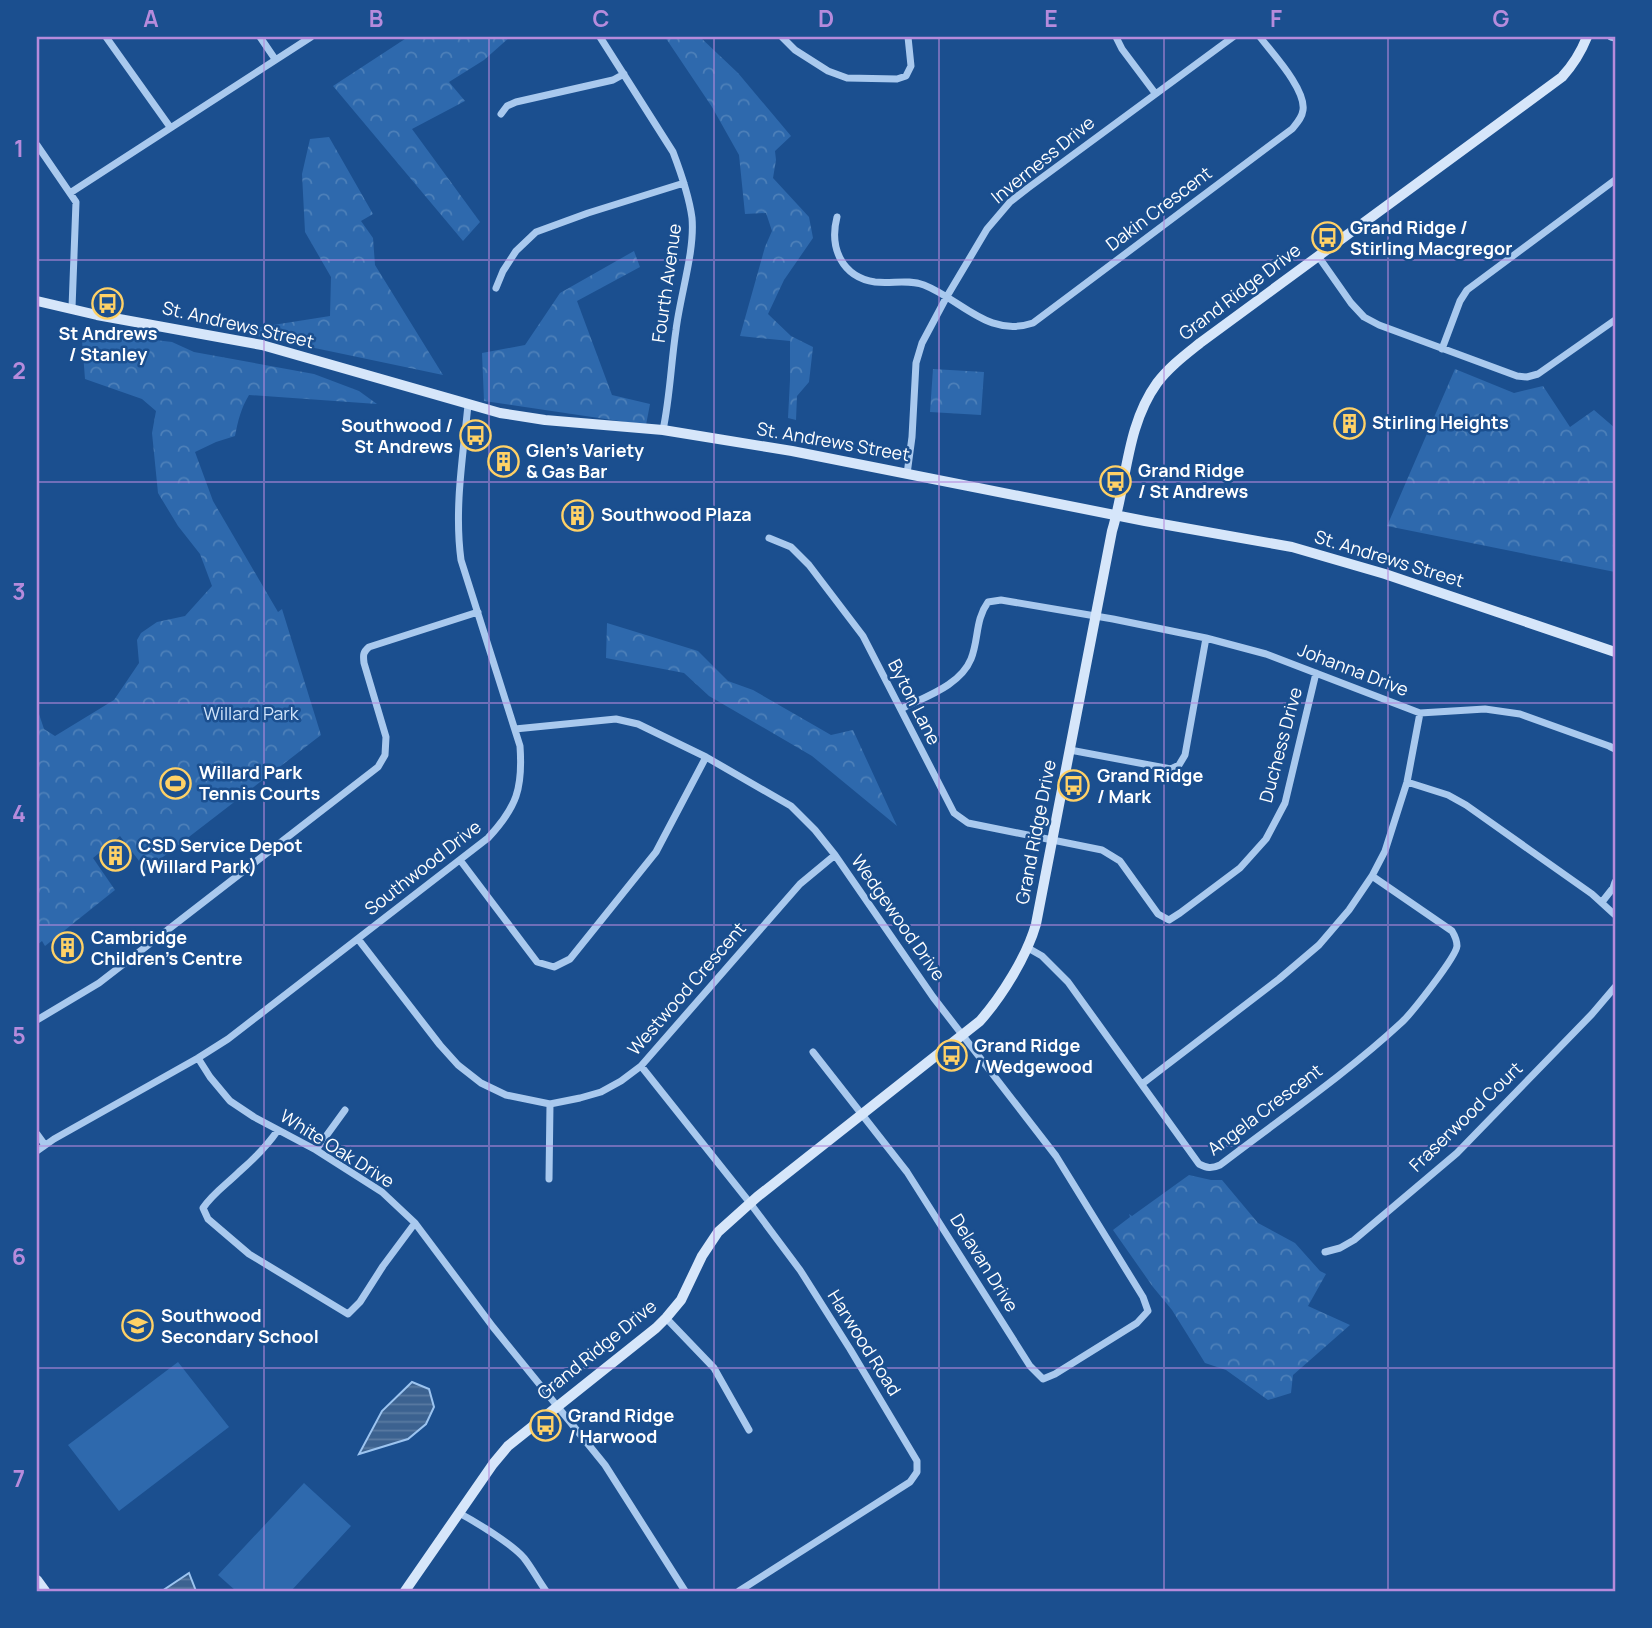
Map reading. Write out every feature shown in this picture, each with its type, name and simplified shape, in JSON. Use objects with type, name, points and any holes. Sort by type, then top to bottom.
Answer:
[{"type":"street","points":[[106,37],[170,127]]},
{"type":"street","points":[[260,37],[275,59]]},
{"type":"street","points":[[70,192],[311,37]]},
{"type":"street","name":"Fourth Avenue","points":[[600,37],[673,152],[684,183],[692,221],[663,430]]},
{"type":"street","points":[[782,37],[795,50],[828,71],[846,78],[897,79],[906,76],[911,65],[908,37]]},
{"type":"street","points":[[1116,37],[1155,93]]},
{"type":"street","name":"Inverness Drive","points":[[907,474],[918,353],[946,298],[987,229],[1010,202],[1233,37]]},
{"type":"street","name":"Dakin Crescent","points":[[837,217],[834,238],[838,258],[850,272],[859,277],[875,282],[919,284],[991,323],[1008,328],[1033,323],[1292,129],[1299,121],[1303,109],[1301,96],[1260,37]]},
{"type":"street","name":"Grand Ridge Drive","points":[[405,1591],[508,1446],[666,1318],[681,1300],[702,1256],[718,1232],[750,1203],[980,1021],[1028,948],[1036,924],[1096,617],[1139,416],[1158,382],[1181,358],[1562,77],[1583,49],[1587,37]]},
{"type":"street","points":[[500,114],[507,106],[516,102],[613,80],[624,74]]},
{"type":"street","points":[[37,145],[76,202],[72,308]]},
{"type":"street","points":[[1442,349],[1460,301],[1467,290],[1615,180]]},
{"type":"street","points":[[496,288],[516,251],[536,232],[684,183]]},
{"type":"street","points":[[1318,256],[1364,317],[1379,326],[1517,376],[1538,374],[1615,320]]},
{"type":"street","name":"St. Andrews Street","points":[[37,301],[97,315],[262,345],[500,413],[545,420],[663,430],[792,451],[1292,547],[1385,575],[1615,652]]},
{"type":"street","name":"Southwood Drive","points":[[37,1151],[228,1039],[488,838],[510,811],[518,793],[520,746],[461,560],[458,537],[468,405]]},
{"type":"street","name":"Byton Lane","points":[[769,538],[791,547],[809,565],[863,636],[954,813],[968,823],[1053,840]]},
{"type":"street","name":"Johanna Drive","points":[[901,709],[945,686],[963,672],[971,659],[981,612],[988,602],[1001,600],[1206,638],[1266,654],[1420,713],[1407,782],[1385,851],[1349,910],[1319,945],[1279,979],[1142,1084]]},
{"type":"street","points":[[37,1020],[99,983],[379,767],[385,755],[386,737],[364,663],[365,650],[478,612]]},
{"type":"street","points":[[1070,750],[1171,769],[1179,765],[1185,754],[1206,638]]},
{"type":"street","name":"Duchess Drive","points":[[1053,840],[1102,850],[1119,861],[1158,914],[1168,920],[1180,913],[1240,867],[1266,839],[1285,803],[1316,673]]},
{"type":"street","points":[[1420,713],[1486,709],[1520,714],[1615,749]]},
{"type":"street","name":"Wedgewood Drive","points":[[515,729],[627,720],[706,757],[791,806],[835,855],[933,997],[1056,1156],[1143,1297]]},
{"type":"street","points":[[460,860],[537,961],[554,967],[570,960],[656,852],[706,757]]},
{"type":"street","points":[[1407,782],[1448,795],[1466,806],[1602,902],[1615,915]]},
{"type":"street","name":"Westwood Crescent","points":[[358,939],[458,1065],[481,1083],[506,1096],[551,1104],[601,1092],[641,1066],[800,884],[835,855]]},
{"type":"street","name":"Angela Crescent","points":[[1028,948],[1042,956],[1068,982],[1199,1164],[1213,1169],[1357,1061],[1404,1021],[1457,948],[1456,937],[1452,931],[1372,876]]},
{"type":"street","points":[[1602,902],[1615,882]]},
{"type":"street","name":"Fraserwood Court","points":[[1325,1252],[1354,1240],[1457,1153],[1615,987]]},
{"type":"street","name":"Delavan Drive","points":[[813,1052],[908,1172],[1030,1366],[1042,1379],[1055,1374],[1137,1322],[1148,1311],[1143,1297]]},
{"type":"street","name":"White Oak Drive","points":[[198,1058],[230,1101],[316,1150],[382,1192],[415,1223],[556,1406]]},
{"type":"street","name":"Harwood Road","points":[[641,1066],[800,1270],[917,1461],[917,1472],[910,1482],[739,1591]]},
{"type":"street","points":[[549,1179],[551,1104]]},
{"type":"street","points":[[316,1150],[345,1110]]},
{"type":"street","points":[[278,1130],[268,1144],[210,1198],[203,1208],[208,1219],[249,1254],[348,1314],[360,1302],[415,1223]]},
{"type":"street","points":[[37,1134],[45,1145]]},
{"type":"street","points":[[666,1318],[714,1368],[749,1430]]},
{"type":"street","points":[[556,1406],[605,1465],[685,1591]]},
{"type":"street","points":[[459,1513],[517,1552],[545,1591]]},
{"type":"green space","points":[[408,37],[510,37],[484,60],[449,82],[465,101],[412,129],[480,222],[463,241],[333,86]]},
{"type":"green space","points":[[665,37],[700,37],[738,73],[791,136],[775,151],[773,178],[809,217],[813,238],[784,280],[768,314],[791,336],[813,347],[809,382],[797,396],[796,420],[788,418],[790,341],[740,336],[772,231],[766,213],[745,214],[739,155],[712,107]]},
{"type":"green space","points":[[329,137],[373,214],[361,221],[373,238],[375,265],[443,375],[234,331],[330,316],[331,277],[305,232],[302,174],[310,139]]},
{"type":"green space","points":[[634,251],[640,267],[577,301],[612,395],[650,404],[646,425],[484,401],[482,353],[525,345],[560,293]]},
{"type":"green space","name":"Willard Park","points":[[113,335],[172,342],[194,352],[314,374],[359,391],[377,404],[249,395],[235,436],[195,452],[213,501],[278,612],[282,609],[321,735],[146,870],[120,836],[93,858],[115,890],[45,946],[42,941],[37,945],[37,708],[44,729],[55,736],[114,700],[139,663],[137,640],[141,633],[157,622],[185,616],[212,586],[200,554],[178,526],[158,493],[152,433],[156,411],[142,399],[85,379],[82,340],[87,336]]},
{"type":"green space","points":[[933,369],[984,372],[981,415],[930,412]]},
{"type":"green space","points":[[1455,369],[1514,393],[1543,386],[1570,427],[1594,410],[1615,428],[1615,572],[1387,526]]},
{"type":"green space","points":[[607,623],[698,651],[728,681],[753,690],[831,735],[853,730],[897,826],[812,756],[709,696],[684,673],[606,658]]},
{"type":"green space","points":[[1189,1175],[1222,1180],[1258,1223],[1295,1243],[1320,1271],[1326,1274],[1308,1306],[1350,1325],[1293,1375],[1291,1393],[1268,1400],[1226,1370],[1205,1363],[1172,1310],[1113,1230],[1130,1217],[1129,1214],[1132,1216]]},
{"type":"green space","points":[[178,1362],[229,1427],[119,1511],[68,1445]]},
{"type":"green space","points":[[304,1483],[351,1526],[291,1591],[236,1591],[218,1575]]},
{"type":"shaded area","points":[[412,1382],[429,1389],[434,1407],[426,1424],[408,1439],[359,1454],[382,1411]]},
{"type":"shaded area","points":[[189,1573],[196,1591],[162,1591]]},
{"type":"place","name":"Grand Ridge / Stirling Macgregor","points":[[1327,238]]},
{"type":"place","name":"St Andrews / Stanley","points":[[108,303]]},
{"type":"place","name":"Stirling Heights","points":[[1349,423]]},
{"type":"place","name":"Southwood / St Andrews","points":[[476,436]]},
{"type":"place","name":"Glen's Variety & Gas Bar","points":[[503,461]]},
{"type":"place","name":"Grand Ridge / St Andrews","points":[[1115,481]]},
{"type":"place","name":"Southwood Plaza","points":[[578,515]]},
{"type":"place","name":"Willard Park Tennis Courts","points":[[176,783]]},
{"type":"place","name":"Grand Ridge / Mark","points":[[1074,786]]},
{"type":"place","name":"CSD Service Depot (Willard Park)","points":[[115,856]]},
{"type":"place","name":"Cambridge Children's Centre","points":[[68,948]]},
{"type":"place","name":"Grand Ridge / Wedgewood","points":[[951,1056]]},
{"type":"place","name":"Southwood Secondary School","points":[[138,1326]]},
{"type":"place","name":"Grand Ridge / Harwood","points":[[545,1426]]}]
